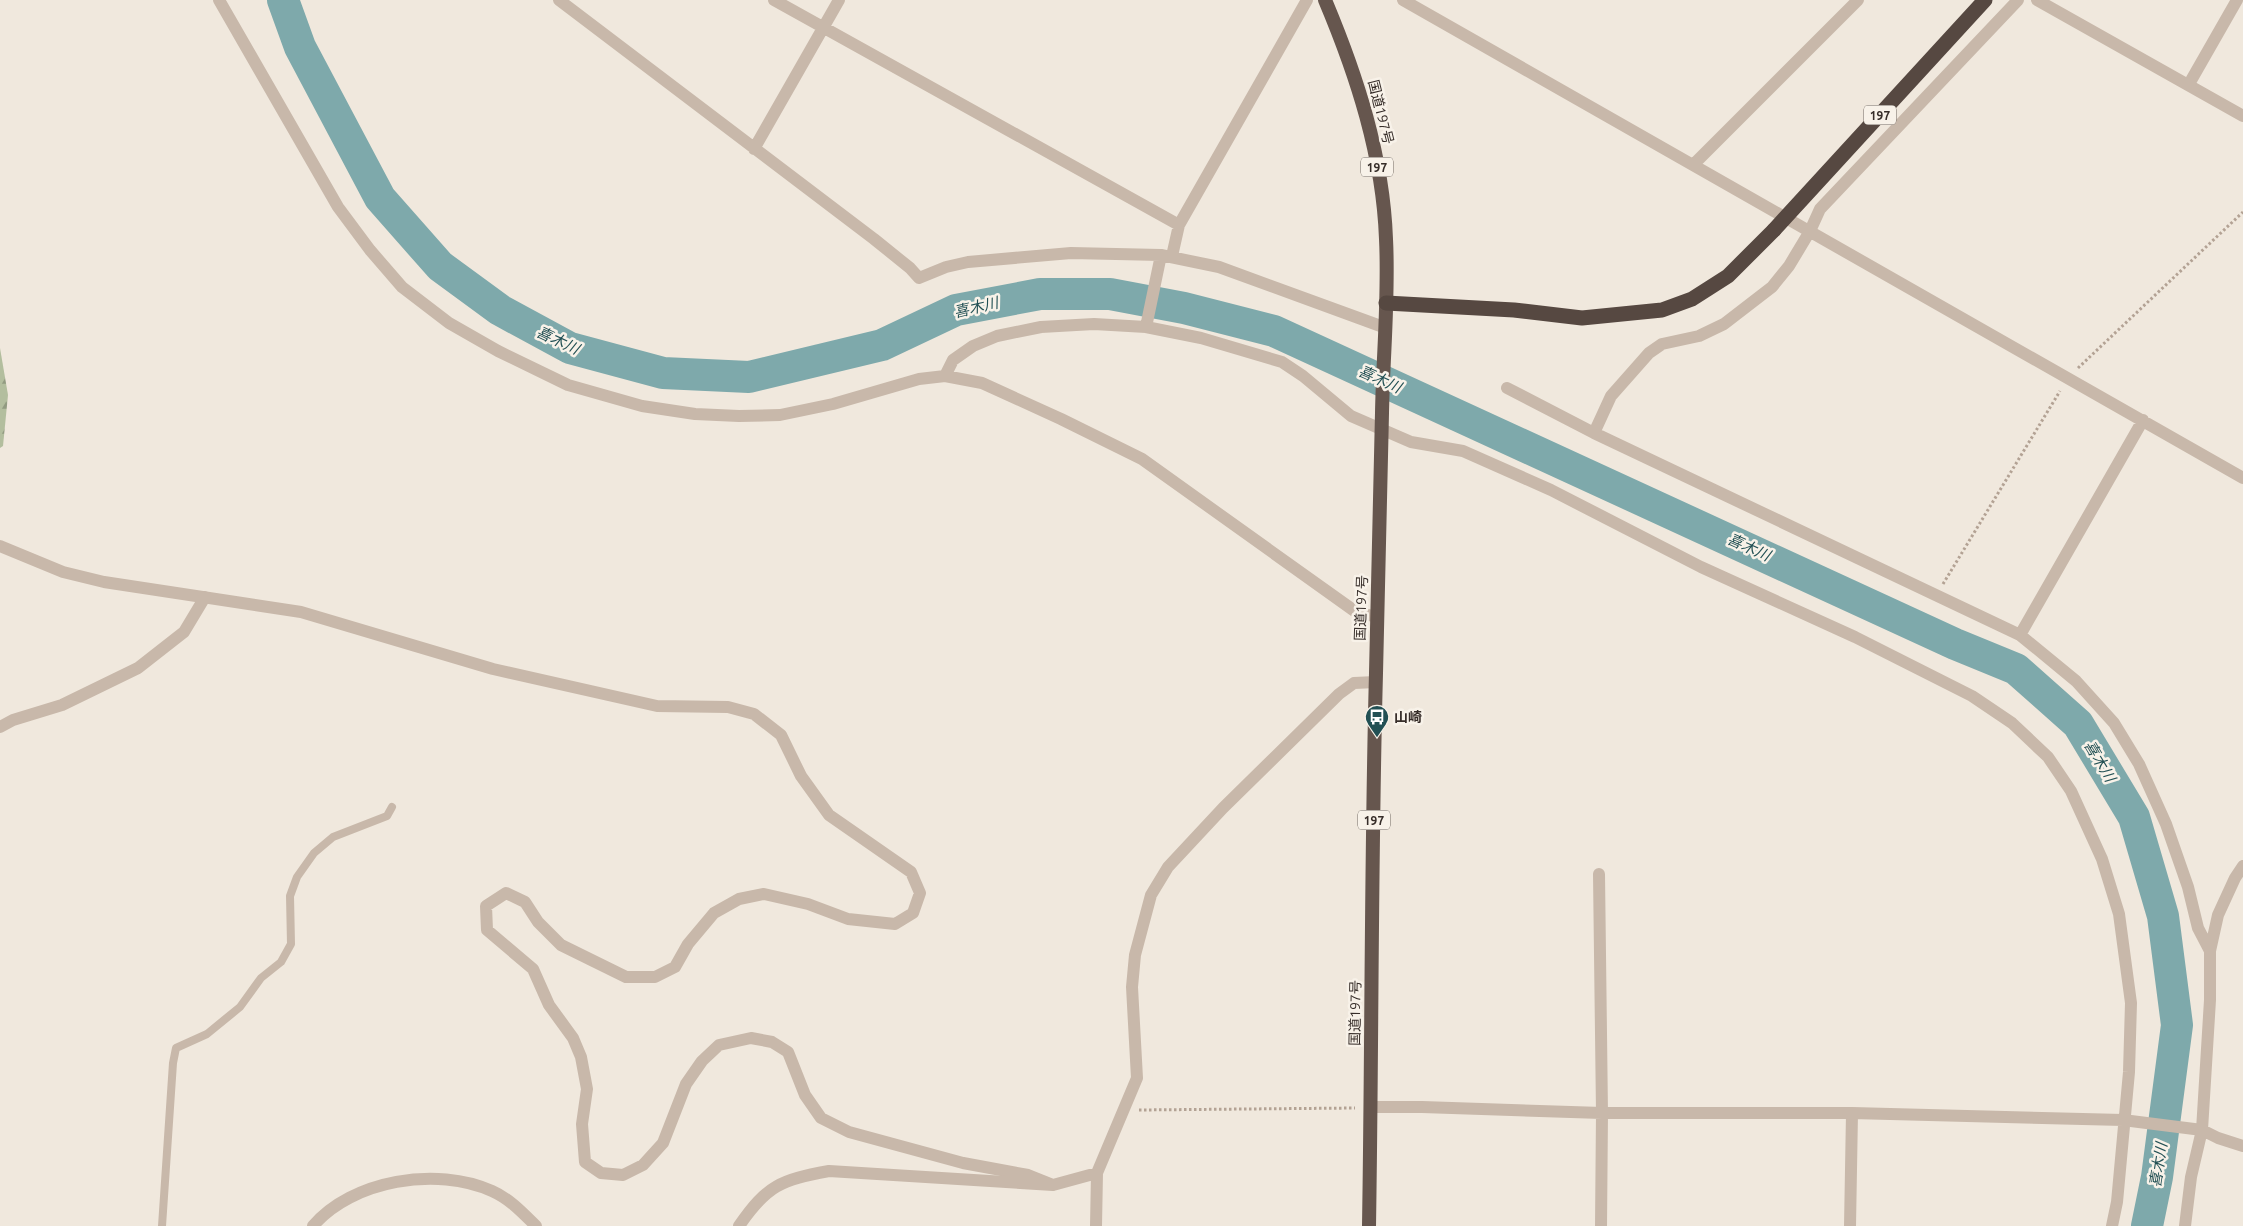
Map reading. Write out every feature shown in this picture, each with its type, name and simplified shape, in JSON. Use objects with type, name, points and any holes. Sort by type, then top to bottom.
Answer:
[{"type":"highway","name":"国道197号","points":[[1325,0],[1345,48],[1365,105],[1378,172],[1386,239],[1386,335],[1377,617],[1369,1226]]},
{"type":"highway","name":"197","points":[[1386,303],[1514,310],[1582,318],[1662,310],[1692,299],[1728,276],[1774,230],[1985,0]]},
{"type":"street","points":[[219,0],[338,207],[370,250],[402,286],[449,323],[498,351],[568,385],[642,406],[712,415],[780,415],[833,404],[919,379],[945,376],[982,383],[1061,419],[1142,460],[1356,612],[1377,617]]},
{"type":"street","points":[[559,0],[874,239],[920,278],[946,267],[968,262],[1070,253],[1164,258],[1219,267],[1386,335]]},
{"type":"street","points":[[774,0],[1179,225]]},
{"type":"street","points":[[754,149],[839,0]]},
{"type":"street","points":[[1147,322],[1164,258],[1179,225],[1307,0]]},
{"type":"street","points":[[1403,0],[2243,478]]},
{"type":"street","points":[[1693,165],[1858,0]]},
{"type":"street","points":[[1594,433],[1611,396],[1649,353],[1662,344],[1699,336],[1724,324],[1772,287],[1789,266],[1810,231],[1820,209],[2018,0]]},
{"type":"street","points":[[2037,0],[2243,116]]},
{"type":"street","points":[[2189,84],[2238,0]]},
{"type":"street","points":[[945,376],[952,360],[972,346],[997,336],[1041,327],[1094,324],[1147,322],[1282,362],[1303,376],[1351,416],[1382,432],[1411,442],[1463,451],[1551,490],[1701,567],[1855,637],[1964,692],[2012,723],[2048,758],[2071,791],[2102,859],[2119,914],[2131,1003],[2130,1072],[2127,1121],[2117,1202],[2112,1226]]},
{"type":"street","points":[[1507,388],[1594,433],[2020,635],[2076,681],[2114,723],[2124,739],[2139,764],[2166,824],[2188,887],[2198,928],[2210,951]]},
{"type":"street","points":[[2020,635],[2143,420]]},
{"type":"street","points":[[0,546],[63,572],[104,582],[301,612],[493,669],[657,706],[728,707],[754,714],[781,735],[801,776],[830,815],[911,872],[920,893],[913,913],[895,924],[848,919],[808,904],[764,894],[748,897],[740,899],[714,913],[688,944],[675,967],[655,977],[626,976],[561,945],[538,922],[524,902],[506,894],[486,906],[487,930],[533,969],[549,1005],[573,1038],[581,1058],[587,1089],[582,1124],[585,1162],[601,1173],[623,1175],[643,1165],[663,1143],[686,1084],[702,1061],[719,1045],[751,1038],[772,1042],[788,1052],[805,1095],[821,1118],[849,1132],[963,1163],[1028,1175],[1053,1185]]},
{"type":"street","points":[[0,727],[13,720],[62,705],[138,668],[184,632],[205,597]]},
{"type":"street","points":[[1096,1226],[1098,1173],[1138,1078],[1132,987],[1135,955],[1151,895],[1168,867],[1223,808],[1340,694],[1354,683],[1376,682]]},
{"type":"street","points":[[2185,1226],[2198,1129],[2210,1000],[2210,951],[2218,915],[2235,878],[2243,866]]},
{"type":"street","points":[[1599,874],[1602,1113],[1601,1226]]},
{"type":"street","points":[[1370,1107],[1602,1113],[1852,1113],[2127,1121],[2198,1129],[2243,1146]]},
{"type":"street","points":[[1850,1226],[1852,1113]]},
{"type":"street","points":[[739,1226],[754,1204],[774,1187],[796,1177],[829,1171],[1053,1185],[1098,1173]]},
{"type":"street","points":[[313,1226],[323,1214],[343,1199],[374,1185],[430,1179],[456,1180],[491,1190],[517,1205],[536,1226]]},
{"type":"lane","points":[[162,1226],[168,1154],[172,1063],[176,1048],[207,1034],[240,1007],[261,978],[281,962],[291,944],[290,896],[297,877],[314,853],[333,837],[387,816],[392,807]]},
{"type":"path","points":[[1936,595],[2067,378],[2195,260],[2243,212]]},
{"type":"path","points":[[1125,1111],[1370,1107]]},
{"type":"green space","points":[[0,348],[8,395],[3,446],[0,448]]},
{"type":"waterway","name":"喜木川","points":[[283,0],[300,47],[380,198],[440,266],[500,310],[570,348],[663,373],[749,377],[882,345],[956,310],[1040,294],[1110,294],[1184,308],[1274,331],[1955,644],[2016,669],[2078,724],[2134,817],[2163,916],[2177,1025],[2157,1177],[2147,1226]]},
{"type":"place","name":"山崎","points":[[1377,738]]}]
